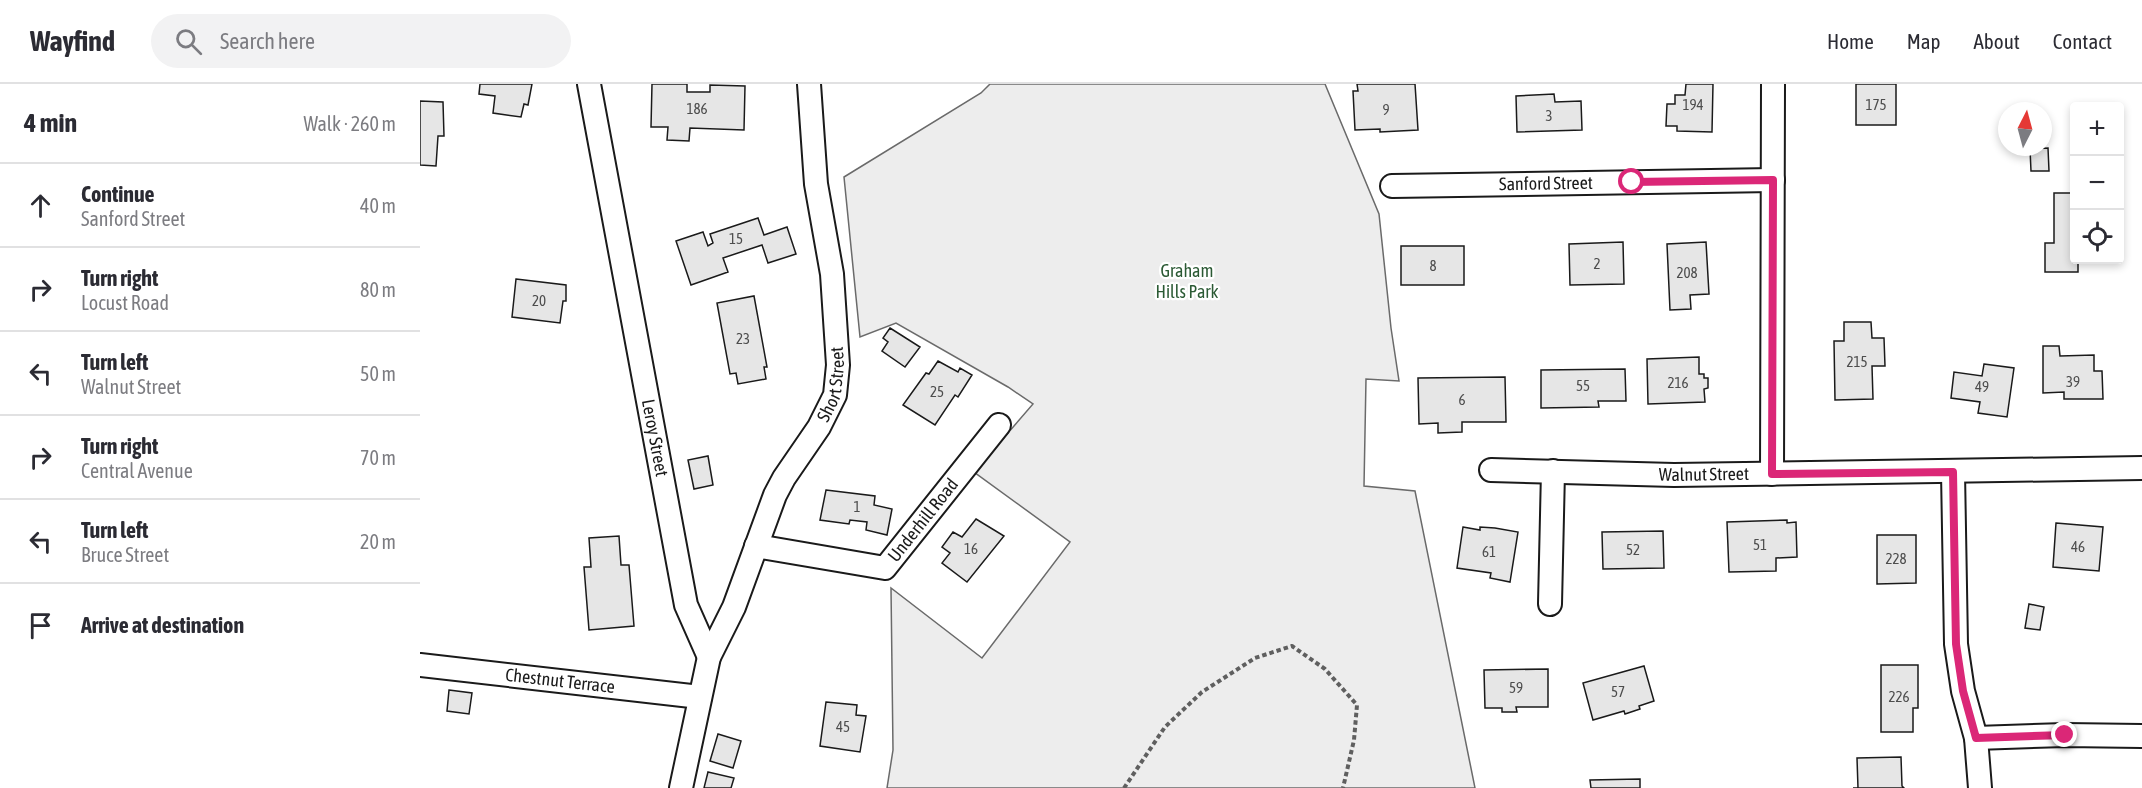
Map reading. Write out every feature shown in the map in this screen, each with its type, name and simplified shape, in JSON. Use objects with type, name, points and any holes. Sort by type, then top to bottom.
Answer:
[{"type":"street","name":"Leroy Street","points":[[589,84],[686,605],[709,657]]},
{"type":"street","name":"Short Street","points":[[709,657],[734,607],[775,495],[819,427],[834,395],[838,365],[832,274],[816,184],[808,84]]},
{"type":"street","points":[[1772,474],[1773,84]]},
{"type":"street","name":"Sanford Street","points":[[1392,186],[1773,180]]},
{"type":"street","name":"Underhill Road","points":[[756,546],[885,568],[999,424]]},
{"type":"street","name":"Walnut Street","points":[[1491,470],[1674,475],[2142,468]]},
{"type":"street","points":[[1550,604],[1553,471]]},
{"type":"street","points":[[1953,472],[1956,644],[1963,691],[1976,738],[1980,788]]},
{"type":"street","points":[[681,788],[709,657]]},
{"type":"street","name":"Chestnut Terrace","points":[[420,665],[700,697]]},
{"type":"street","points":[[1976,738],[2065,735],[2142,736]]},
{"type":"path","points":[[1124,788],[1165,727],[1202,692],[1254,658],[1292,646],[1325,669],[1357,705],[1354,740],[1343,788]]},
{"type":"green space","name":"Graham Hills Park","points":[[990,84],[1325,84],[1379,214],[1399,381],[1366,379],[1364,486],[1415,491],[1475,788],[887,788],[893,750],[891,588],[982,658],[1070,542],[974,472],[1033,404],[1008,387],[896,323],[860,337],[844,177],[981,93]]},
{"type":"building","points":[[480,84],[532,84],[528,105],[524,104],[521,117],[493,113],[495,96],[479,94]]},
{"type":"building","points":[[652,84],[687,84],[687,92],[710,92],[710,85],[745,86],[744,130],[690,128],[689,141],[667,140],[668,127],[651,127]]},
{"type":"building","points":[[1357,84],[1415,84],[1418,130],[1380,132],[1380,129],[1355,130],[1353,91],[1358,91]]},
{"type":"building","points":[[1686,84],[1713,84],[1712,132],[1677,131],[1677,126],[1666,126],[1667,104],[1675,104],[1675,95],[1685,95]]},
{"type":"building","points":[[1856,84],[1896,84],[1896,125],[1856,125]]},
{"type":"building","points":[[1554,94],[1555,102],[1581,101],[1582,130],[1517,132],[1516,96]]},
{"type":"building","points":[[420,101],[443,102],[444,136],[438,136],[436,166],[420,165]]},
{"type":"building","points":[[2030,156],[2048,156],[2049,171],[2031,171]]},
{"type":"building","points":[[2054,193],[2070,193],[2070,264],[2078,264],[2078,272],[2045,272],[2045,243],[2054,243]]},
{"type":"building","points":[[758,218],[764,235],[787,227],[796,254],[768,263],[762,245],[723,258],[728,272],[691,285],[676,241],[703,232],[708,246],[713,243],[710,234]]},
{"type":"building","points":[[1623,242],[1624,284],[1570,285],[1569,244]]},
{"type":"building","points":[[1706,242],[1709,294],[1690,295],[1691,309],[1670,310],[1667,244]]},
{"type":"building","points":[[1401,246],[1464,246],[1464,285],[1401,285]]},
{"type":"building","points":[[516,279],[566,285],[566,301],[563,301],[560,323],[512,317]]},
{"type":"building","points":[[754,296],[767,367],[764,367],[766,379],[738,384],[736,373],[730,374],[717,303]]},
{"type":"building","points":[[1844,322],[1871,322],[1872,338],[1884,338],[1885,366],[1872,366],[1873,399],[1835,400],[1834,341],[1844,341]]},
{"type":"building","points":[[890,328],[920,347],[905,367],[882,351],[888,342],[883,338]]},
{"type":"building","points":[[2043,346],[2059,346],[2060,356],[2094,355],[2094,371],[2102,371],[2103,399],[2064,399],[2064,392],[2043,393]]},
{"type":"building","points":[[1699,357],[1699,374],[1704,374],[1704,378],[1708,378],[1708,388],[1704,389],[1705,402],[1648,404],[1647,359]]},
{"type":"building","points":[[938,361],[958,372],[960,368],[972,375],[958,397],[955,395],[935,425],[903,405],[926,373],[929,374]]},
{"type":"building","points":[[1984,364],[2014,368],[2007,417],[1978,413],[1980,402],[1951,398],[1954,372],[1982,376]]},
{"type":"building","points":[[1625,369],[1626,401],[1598,401],[1599,407],[1541,408],[1541,370]]},
{"type":"building","points":[[1505,377],[1506,422],[1462,422],[1462,432],[1438,433],[1438,423],[1419,424],[1418,378]]},
{"type":"building","points":[[708,456],[713,485],[694,489],[688,460]]},
{"type":"building","points":[[826,490],[875,496],[874,505],[892,509],[887,535],[866,530],[867,522],[850,520],[849,524],[820,520]]},
{"type":"building","points":[[976,519],[1004,536],[967,582],[942,563],[950,553],[942,547],[953,532],[962,537]]},
{"type":"building","points":[[1787,520],[1787,523],[1796,522],[1797,557],[1776,558],[1776,571],[1729,572],[1727,522]]},
{"type":"building","points":[[2056,523],[2103,527],[2099,571],[2053,567]]},
{"type":"building","points":[[1463,527],[1480,530],[1480,527],[1495,528],[1518,532],[1510,582],[1490,578],[1491,573],[1457,568]]},
{"type":"building","points":[[1663,531],[1664,568],[1603,569],[1602,532]]},
{"type":"building","points":[[1877,535],[1916,535],[1916,583],[1877,584]]},
{"type":"building","points":[[619,536],[621,565],[629,565],[634,626],[589,630],[584,567],[591,567],[589,538]]},
{"type":"building","points":[[2029,604],[2044,607],[2040,630],[2025,628]]},
{"type":"building","points":[[1881,665],[1918,665],[1918,708],[1913,708],[1913,732],[1881,732]]},
{"type":"building","points":[[1644,666],[1654,701],[1625,714],[1624,711],[1593,720],[1583,683]]},
{"type":"building","points":[[1548,669],[1548,707],[1516,707],[1517,712],[1502,712],[1502,708],[1485,708],[1484,670]]},
{"type":"building","points":[[449,690],[472,693],[469,714],[447,711]]},
{"type":"building","points":[[826,702],[857,705],[856,715],[866,716],[860,752],[820,746]]},
{"type":"building","points":[[718,734],[741,741],[733,768],[710,761]]},
{"type":"building","points":[[1901,757],[1904,788],[1858,788],[1857,758]]},
{"type":"building","points":[[708,772],[734,778],[731,788],[704,788]]},
{"type":"building","points":[[1640,779],[1640,788],[1591,788],[1590,780]]},
{"type":"route","points":[[1632,182],[1773,180],[1772,474],[1953,472],[1956,644],[1963,691],[1976,738],[2065,735]]}]
